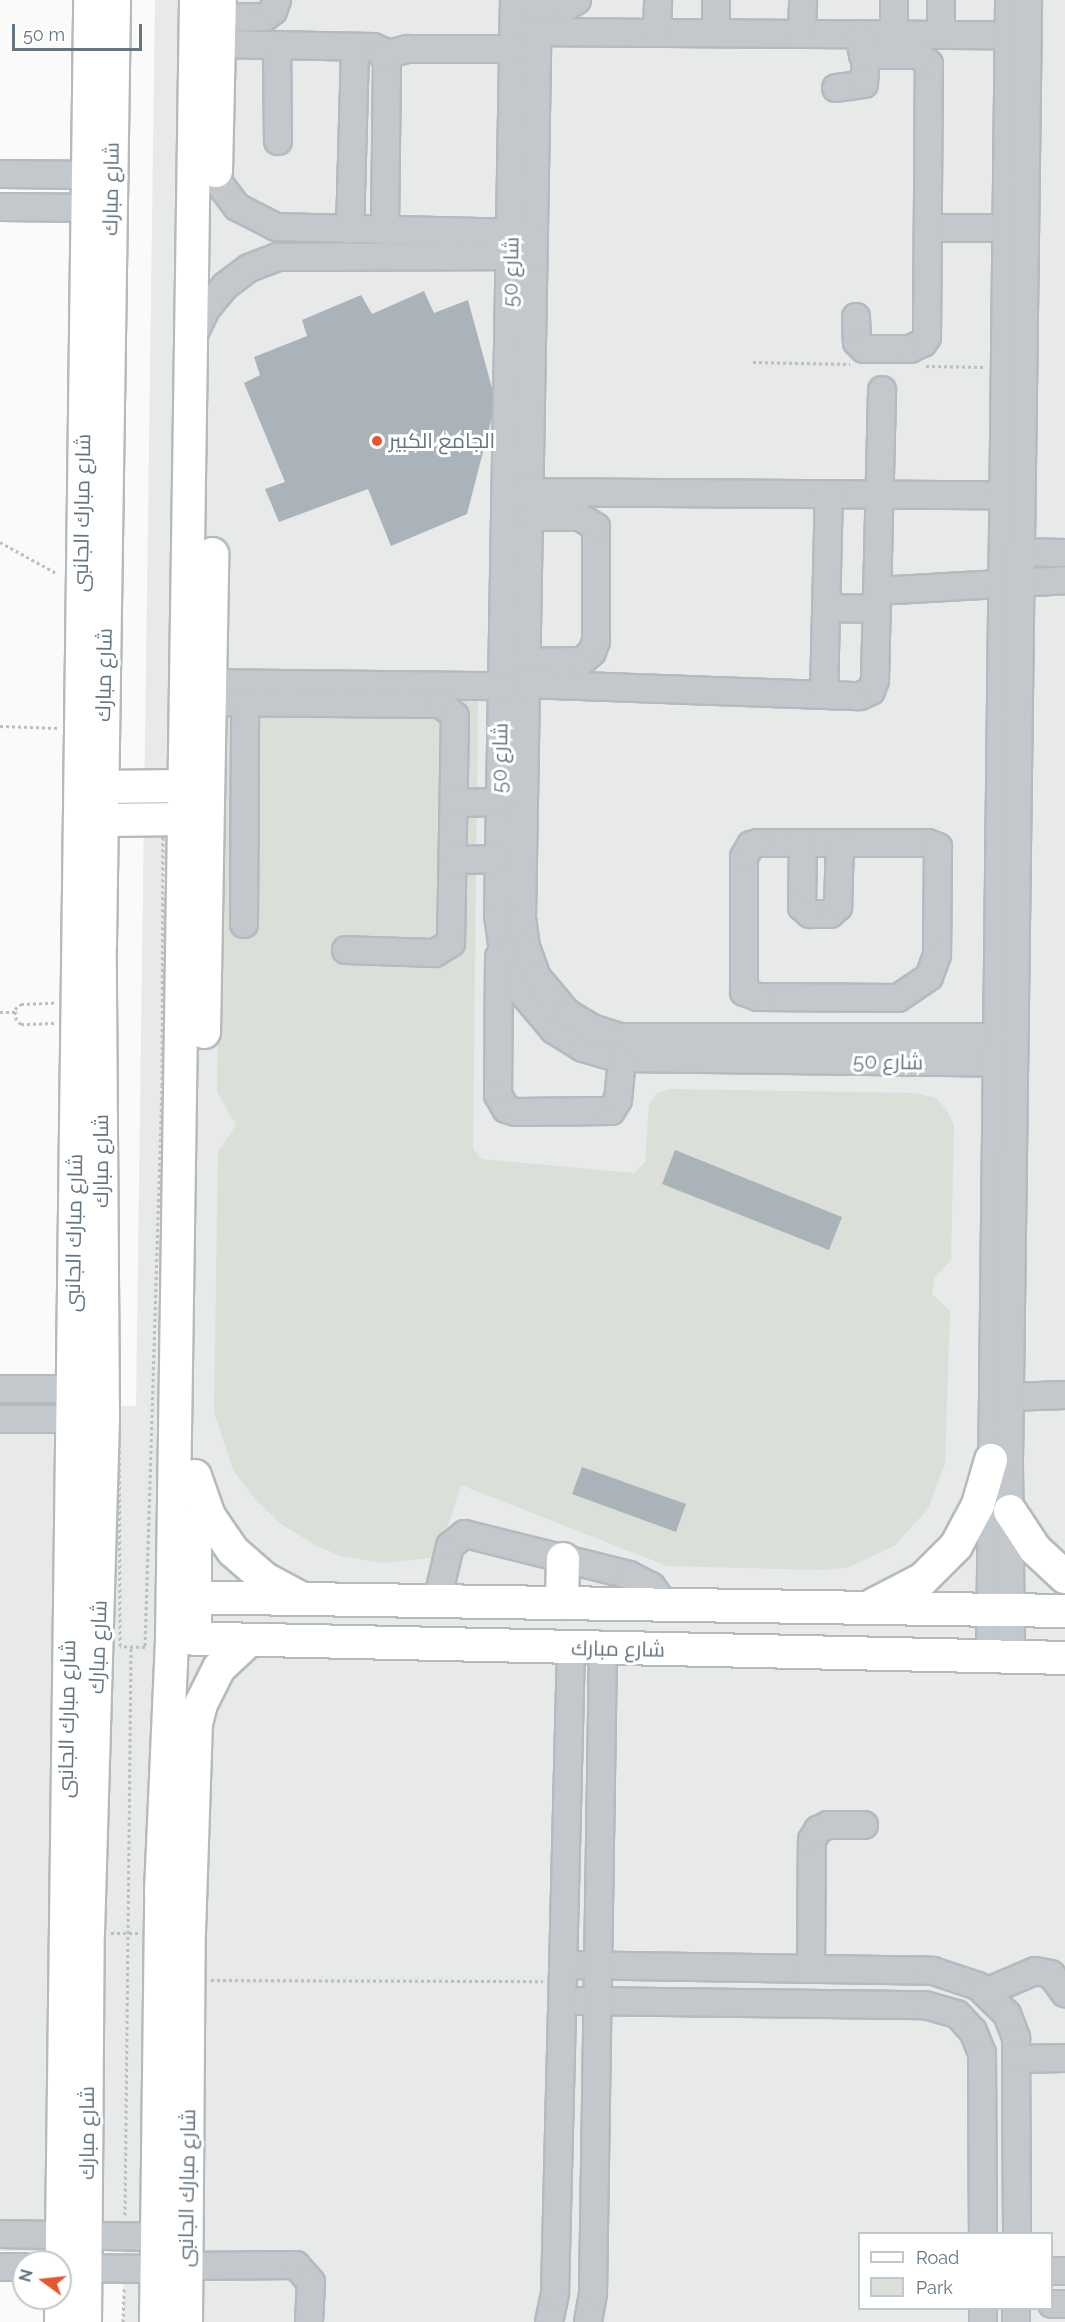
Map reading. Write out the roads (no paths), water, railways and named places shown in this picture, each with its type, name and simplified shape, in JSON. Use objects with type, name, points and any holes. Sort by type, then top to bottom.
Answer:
[{"type":"main road","points":[[90,0],[100,175]]},
{"type":"main road","name":"شارع مبارك","points":[[72,2250],[88,1933],[103,1404],[109,820],[102,787],[94,516],[100,175],[114,0]]},
{"type":"main road","points":[[183,1597],[195,1476],[191,1130],[174,820],[186,786],[203,689],[193,336],[216,179],[210,16]]},
{"type":"main road","points":[[156,2322],[172,2268],[158,2237],[175,1932],[160,1892],[183,1639],[191,1130],[214,297],[204,252],[210,16]]},
{"type":"main road","name":"شارع مبارك الجانبى","points":[[74,2236],[71,1404],[81,587],[94,516]]},
{"type":"main road","points":[[102,787],[186,786]]},
{"type":"main road","points":[[109,820],[174,820]]},
{"type":"main road","points":[[861,1609],[904,1592],[941,1563],[969,1526],[1000,1460]]},
{"type":"main road","points":[[195,1476],[209,1516],[233,1551],[265,1579],[302,1598]]},
{"type":"main road","points":[[1010,1510],[1035,1549],[1065,1577]]},
{"type":"main road","points":[[562,1559],[562,1604]]},
{"type":"main road","points":[[183,1597],[1065,1611]]},
{"type":"main road","points":[[483,1647],[484,1602]]},
{"type":"main road","name":"شارع مبارك","points":[[183,1639],[1065,1658]]},
{"type":"main road","name":"شارع مبارك الجانبى","points":[[186,2322],[172,2268],[189,1980],[175,1932],[196,1724],[201,1704],[219,1668],[248,1641]]},
{"type":"main road","name":"شارع مبارك","points":[[72,2278],[85,2322]]},
{"type":"street","points":[[210,16],[265,17],[273,11],[277,0]]},
{"type":"street","points":[[530,2],[566,7],[577,0]]},
{"type":"street","points":[[657,33],[658,0]]},
{"type":"street","points":[[716,33],[717,0]]},
{"type":"street","points":[[802,33],[803,0]]},
{"type":"street","points":[[894,0],[894,34]]},
{"type":"street","points":[[940,34],[941,0]]},
{"type":"street","points":[[1009,0],[1001,495],[1010,552]]},
{"type":"street","points":[[1000,1657],[1010,552],[1028,0]]},
{"type":"street","name":"شارع 50","points":[[518,677],[522,245],[537,32],[530,2]]},
{"type":"street","name":"شارع 50","points":[[530,2],[514,49],[529,517],[518,677],[500,802],[499,859],[499,933],[516,985],[539,1017],[583,1048],[622,1059],[673,1049],[834,1038],[1006,1037]]},
{"type":"street","points":[[210,16],[277,45],[378,48],[385,55],[385,231]]},
{"type":"street","points":[[537,32],[802,33],[919,55],[928,59],[928,330],[924,344],[910,349],[864,349],[857,342],[856,317]]},
{"type":"street","points":[[862,44],[894,34],[1008,35]]},
{"type":"street","points":[[836,88],[864,84],[862,44]]},
{"type":"street","points":[[277,45],[278,141]]},
{"type":"street","points":[[350,230],[355,47]]},
{"type":"street","points":[[385,55],[408,49],[514,49]]},
{"type":"street","points":[[0,174],[100,175]]},
{"type":"street","points":[[216,179],[237,207],[265,224],[286,229],[385,231],[522,245]]},
{"type":"street","points":[[0,207],[99,208]]},
{"type":"street","points":[[928,228],[1005,228]]},
{"type":"street","points":[[193,336],[214,297],[249,268],[291,254],[522,245]]},
{"type":"street","points":[[203,689],[518,677],[860,696],[871,691],[875,680],[882,390]]},
{"type":"street","points":[[529,492],[1001,495]]},
{"type":"street","points":[[824,695],[829,495]]},
{"type":"street","points":[[518,677],[575,663],[588,657],[596,641],[596,527],[580,517],[529,517]]},
{"type":"street","points":[[1010,552],[1065,553]]},
{"type":"street","points":[[826,608],[1010,581],[1065,579]]},
{"type":"street","points":[[203,689],[245,702],[447,706],[456,722],[454,937],[447,948],[435,953],[346,950]]},
{"type":"street","points":[[244,924],[245,702]]},
{"type":"street","name":"شارع 50","points":[[513,716],[522,918],[526,947],[537,977],[556,1003],[592,1028],[619,1037],[673,1049],[1005,1063]]},
{"type":"street","points":[[455,802],[500,802]]},
{"type":"street","points":[[758,843],[840,843],[934,844],[940,851],[937,955],[929,977],[898,998],[750,996],[742,986],[746,850],[758,843]]},
{"type":"street","points":[[803,843],[802,907],[810,914],[830,914],[838,907],[840,843]]},
{"type":"street","points":[[454,860],[499,859]]},
{"type":"street","points":[[499,933],[498,1095],[502,1105],[516,1112],[611,1111],[618,1100],[622,1059]]},
{"type":"street","points":[[834,1038],[836,998]]},
{"type":"street","points":[[1000,1611],[1010,1510],[1000,1460],[1010,1396],[1005,1063]]},
{"type":"street","points":[[0,1389],[71,1404],[103,1404]]},
{"type":"street","points":[[1010,1396],[1065,1395]]},
{"type":"street","points":[[0,1419],[71,1404]]},
{"type":"street","points":[[437,1601],[450,1546],[460,1535],[640,1579],[665,1605]]},
{"type":"street","points":[[549,2322],[555,2293],[572,1648]]},
{"type":"street","points":[[588,2322],[593,2293],[603,1649]]},
{"type":"street","points":[[811,1969],[812,1840],[818,1830],[828,1825],[864,1825]]},
{"type":"street","points":[[563,1982],[598,1965],[933,1971],[963,1978],[986,1992],[1013,2025],[1018,2059],[1017,2232]]},
{"type":"street","points":[[986,1992],[1035,1971],[1051,1974],[1065,1993]]},
{"type":"street","points":[[563,1982],[597,2001],[925,2005],[957,2014],[974,2031],[982,2053],[983,2232]]},
{"type":"street","points":[[1018,2059],[1065,2058]]},
{"type":"street","points":[[0,2234],[158,2237]]},
{"type":"street","points":[[72,2268],[296,2265],[311,2282],[309,2322]]},
{"type":"place","name":"الجامع الكبير","points":[[377,441]]}]
